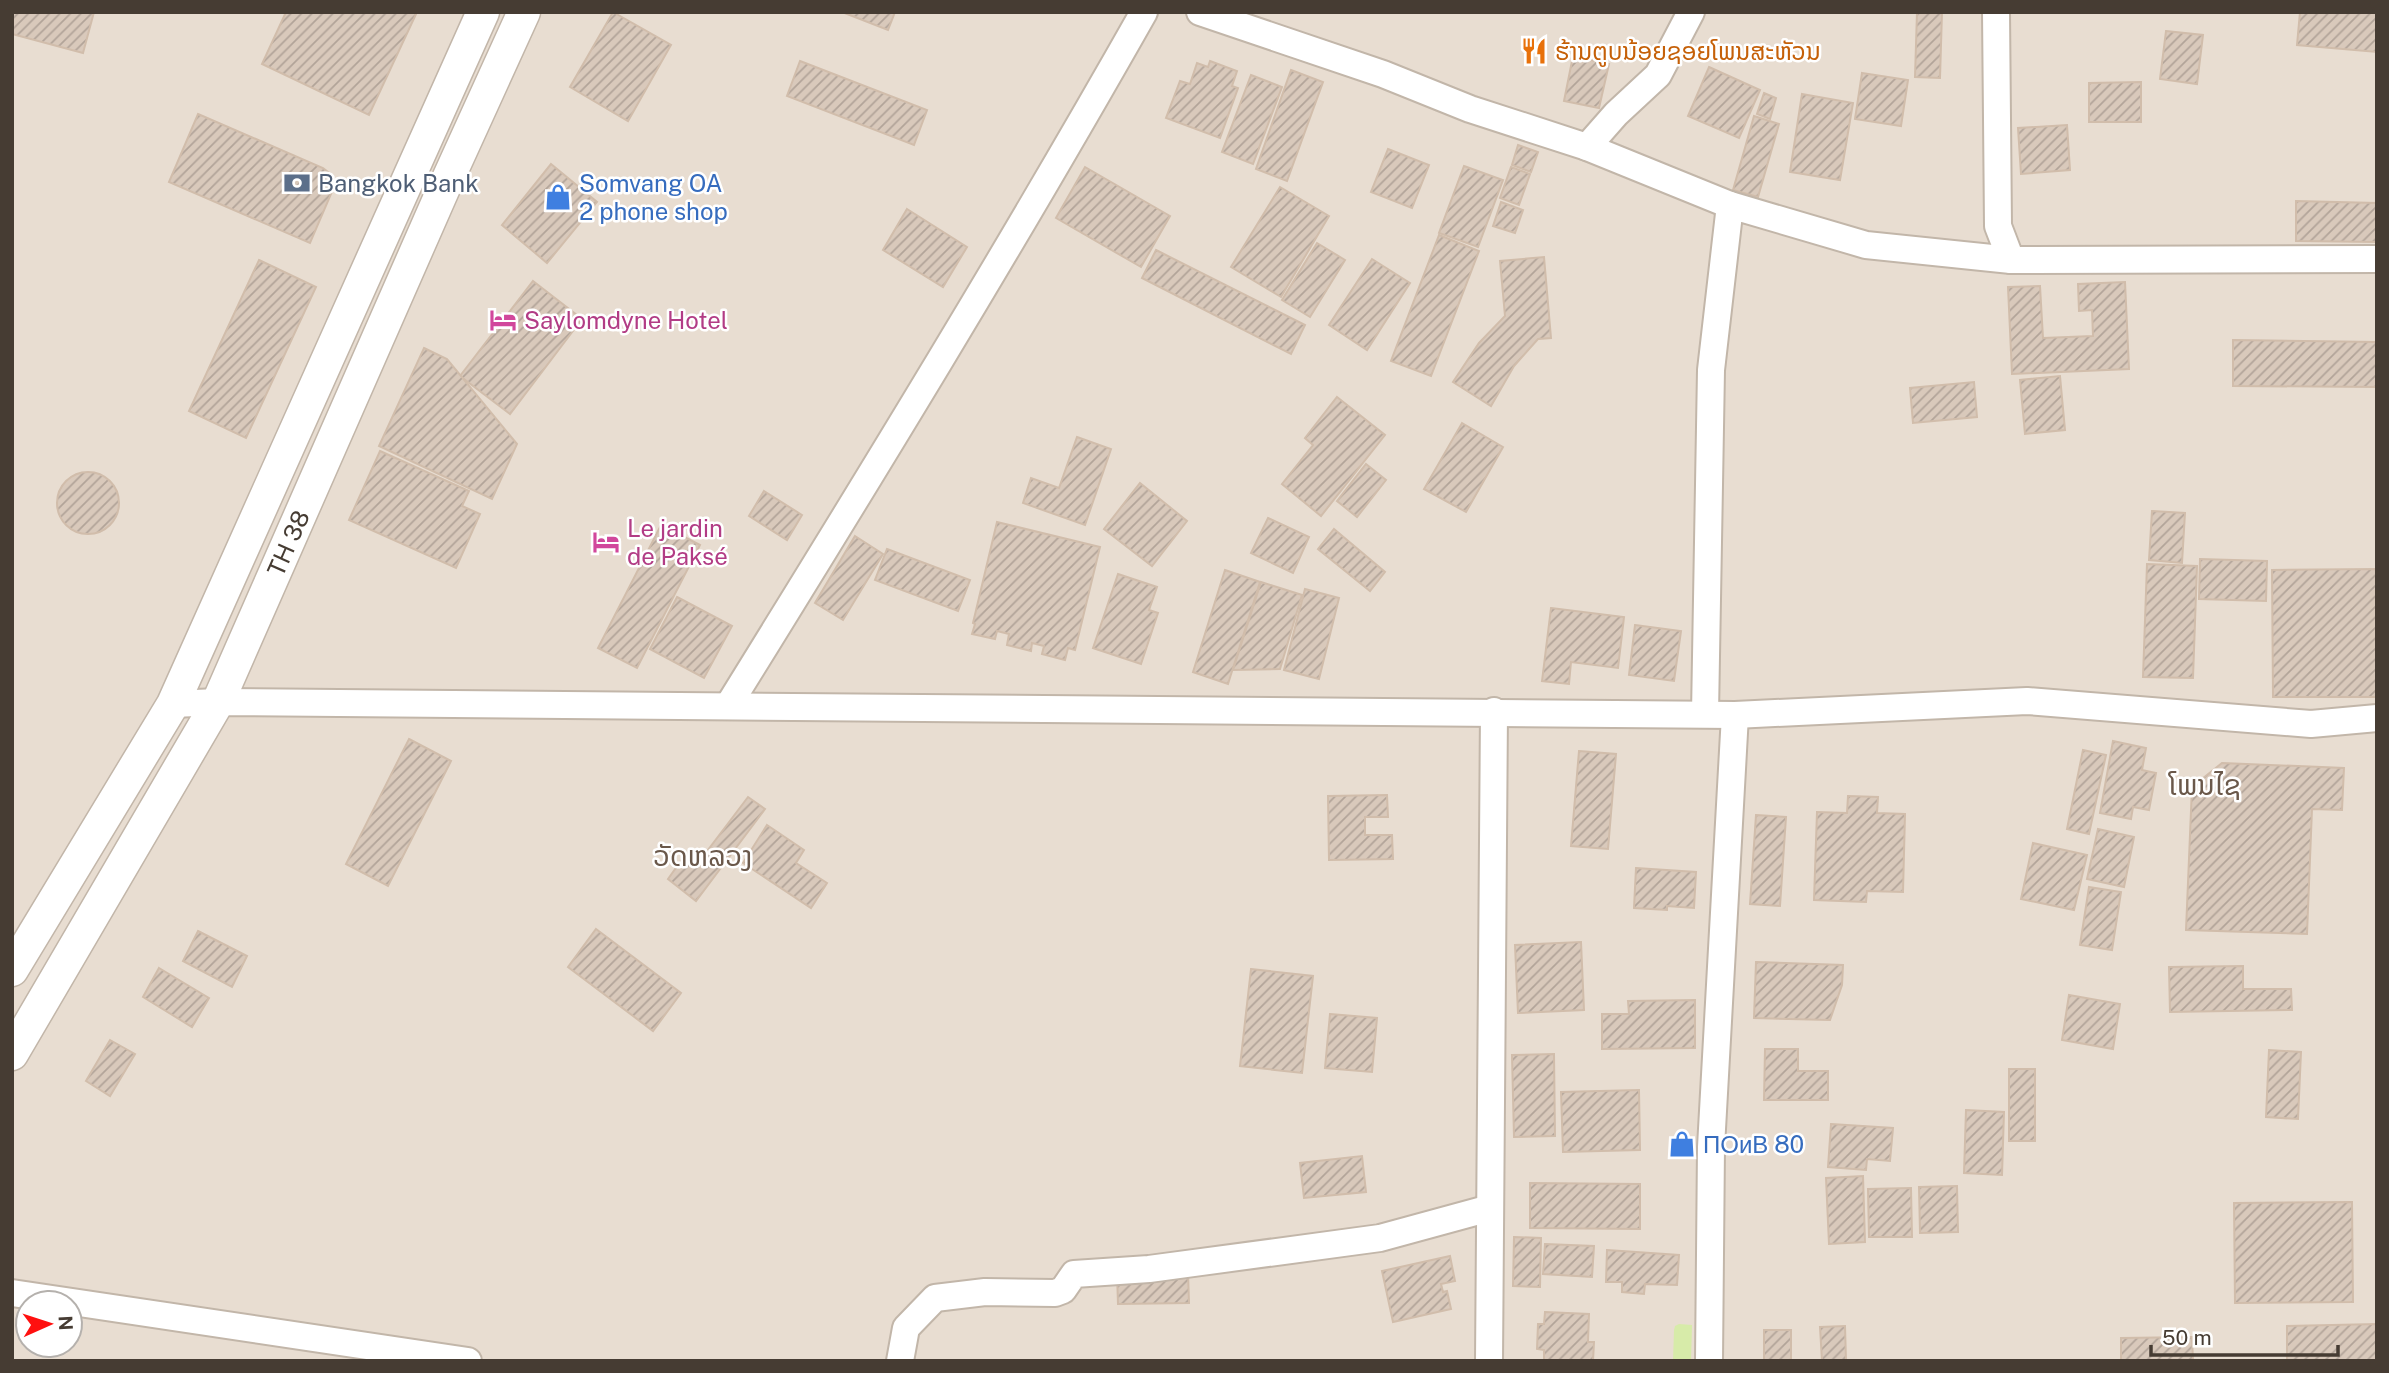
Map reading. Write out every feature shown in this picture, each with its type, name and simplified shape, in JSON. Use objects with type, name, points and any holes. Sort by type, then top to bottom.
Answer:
[{"type":"street","name":"TH 38","points":[[12,970],[173,704],[483,12]]},
{"type":"street","name":"TH 38","points":[[12,1054],[218,702],[524,12]]},
{"type":"street","points":[[728,706],[1064,154],[1144,12]]},
{"type":"street","points":[[1200,12],[1383,74],[1470,110],[1587,148],[1730,205],[1866,245],[2011,260],[2377,259]]},
{"type":"street","points":[[1587,148],[1616,114],[1658,75],[1691,12]]},
{"type":"street","points":[[1996,12],[1998,226],[2011,260]]},
{"type":"street","points":[[1705,715],[1711,370],[1730,205]]},
{"type":"street","points":[[173,704],[218,702],[1735,715],[2027,701],[2311,724],[2377,718]]},
{"type":"street","points":[[1489,1361],[1494,711]]},
{"type":"street","points":[[1709,1361],[1711,1147],[1735,715]]},
{"type":"street","points":[[900,1361],[906,1328],[935,1298],[985,1292],[1055,1293],[1063,1290],[1074,1274],[1149,1269],[1380,1238],[1490,1208]]},
{"type":"street","points":[[12,1293],[468,1361]]},
{"type":"shaded area","points":[[12,12],[2377,12],[2377,1361],[12,1361]]},
{"type":"green space","points":[[1679,1324],[1692,1325],[1691,1361],[1673,1361],[1674,1330]]},
{"type":"building","points":[[12,12],[94,12],[83,53],[12,34]]},
{"type":"building","points":[[286,12],[417,12],[369,115],[262,64]]},
{"type":"building","points":[[613,12],[671,45],[628,121],[570,87]]},
{"type":"building","points":[[842,12],[895,12],[888,30]]},
{"type":"building","points":[[1917,12],[1942,12],[1940,78],[1915,77]]},
{"type":"building","points":[[2300,12],[2377,12],[2377,52],[2297,45]]},
{"type":"building","points":[[2166,31],[2203,35],[2197,84],[2160,79]]},
{"type":"building","points":[[1573,56],[1609,64],[1599,108],[1564,101]]},
{"type":"building","points":[[800,61],[927,110],[914,145],[787,96]]},
{"type":"building","points":[[1210,61],[1237,71],[1232,86],[1238,88],[1220,138],[1166,118],[1180,81],[1190,84],[1197,63],[1208,67]]},
{"type":"building","points":[[1709,67],[1760,90],[1739,138],[1688,116]]},
{"type":"building","points":[[1291,70],[1323,82],[1287,181],[1256,169]]},
{"type":"building","points":[[1862,73],[1908,80],[1901,126],[1855,119]]},
{"type":"building","points":[[1251,75],[1282,87],[1253,164],[1222,152]]},
{"type":"building","points":[[2141,82],[2141,122],[2089,122],[2089,83]]},
{"type":"building","points":[[1764,93],[1776,98],[1770,119],[1757,114]]},
{"type":"building","points":[[1802,94],[1853,103],[1840,180],[1790,172]]},
{"type":"building","points":[[198,114],[323,168],[332,175],[334,187],[310,243],[169,182]]},
{"type":"building","points":[[1754,116],[1779,124],[1758,197],[1733,190]]},
{"type":"building","points":[[2067,125],[2070,170],[2021,174],[2018,128]]},
{"type":"building","points":[[1518,145],[1538,152],[1531,172],[1512,165]]},
{"type":"building","points":[[1388,149],[1429,165],[1412,208],[1371,192]]},
{"type":"building","points":[[551,164],[597,202],[547,263],[502,225]]},
{"type":"building","points":[[1464,166],[1503,180],[1478,247],[1439,233]]},
{"type":"building","points":[[1085,167],[1170,216],[1141,267],[1056,218]]},
{"type":"building","points":[[1511,167],[1530,174],[1519,205],[1500,198]]},
{"type":"building","points":[[1280,187],[1329,216],[1281,297],[1231,267]]},
{"type":"building","points":[[2296,201],[2377,203],[2377,242],[2296,241]]},
{"type":"building","points":[[1501,202],[1523,210],[1515,233],[1493,226]]},
{"type":"building","points":[[907,209],[967,247],[943,287],[883,250]]},
{"type":"building","points":[[1439,235],[1479,251],[1431,376],[1391,361]]},
{"type":"building","points":[[1317,243],[1345,260],[1310,317],[1282,300]]},
{"type":"building","points":[[1156,250],[1305,325],[1291,354],[1142,278]]},
{"type":"building","points":[[1544,257],[1551,338],[1538,339],[1514,366],[1491,406],[1453,382],[1479,343],[1505,316],[1500,261]]},
{"type":"building","points":[[1372,259],[1410,283],[1367,350],[1329,325]]},
{"type":"building","points":[[259,260],[316,287],[246,438],[189,411]]},
{"type":"building","points":[[533,281],[582,319],[510,414],[460,376]]},
{"type":"building","points":[[2125,282],[2129,369],[2012,374],[2008,287],[2040,286],[2043,338],[2093,336],[2092,310],[2079,311],[2078,284]]},
{"type":"building","points":[[2233,340],[2377,342],[2377,387],[2233,386]]},
{"type":"building","points":[[424,348],[447,359],[517,444],[492,499],[379,446]]},
{"type":"building","points":[[2060,376],[2065,430],[2025,434],[2020,380]]},
{"type":"building","points":[[1974,382],[1977,417],[1913,423],[1910,388]]},
{"type":"building","points":[[1337,397],[1385,435],[1321,516],[1282,484],[1313,445],[1305,438]]},
{"type":"building","points":[[1462,423],[1503,447],[1466,512],[1424,489]]},
{"type":"building","points":[[1077,437],[1111,449],[1085,525],[1023,503],[1031,478],[1059,488]]},
{"type":"building","points":[[380,451],[469,491],[462,506],[480,514],[456,568],[349,520]]},
{"type":"building","points":[[1366,464],[1386,480],[1357,517],[1337,501]]},
{"type":"building","points":[[88,472],[110,481],[119,503],[110,525],[88,534],[66,525],[57,503],[66,481]]},
{"type":"building","points":[[1140,483],[1187,521],[1152,566],[1104,529]]},
{"type":"building","points":[[764,491],[802,515],[787,540],[749,516]]},
{"type":"building","points":[[2152,511],[2185,513],[2182,563],[2149,560]]},
{"type":"building","points":[[1268,518],[1309,537],[1293,573],[1251,553]]},
{"type":"building","points":[[997,522],[1100,547],[1075,650],[1068,648],[1065,660],[1042,654],[1044,646],[1032,643],[1031,651],[1007,645],[1009,634],[997,631],[995,639],[972,634]]},
{"type":"building","points":[[661,525],[700,545],[637,668],[598,648]]},
{"type":"building","points":[[1334,529],[1385,572],[1370,591],[1318,549]]},
{"type":"building","points":[[855,536],[883,554],[843,620],[815,603]]},
{"type":"building","points":[[887,549],[970,580],[958,611],[875,580]]},
{"type":"building","points":[[2200,559],[2267,561],[2266,601],[2199,599]]},
{"type":"building","points":[[2147,564],[2197,566],[2193,678],[2143,677]]},
{"type":"building","points":[[2377,569],[2377,697],[2273,697],[2272,570]]},
{"type":"building","points":[[1225,570],[1260,582],[1228,684],[1193,672]]},
{"type":"building","points":[[1118,574],[1157,587],[1149,610],[1158,613],[1141,664],[1093,648]]},
{"type":"building","points":[[1261,582],[1302,595],[1280,669],[1233,670]]},
{"type":"building","points":[[1305,589],[1339,598],[1319,679],[1284,670]]},
{"type":"building","points":[[677,597],[732,626],[704,678],[650,649]]},
{"type":"building","points":[[1551,608],[1624,617],[1618,668],[1571,662],[1569,684],[1542,681]]},
{"type":"building","points":[[1635,625],[1681,631],[1674,681],[1629,675]]},
{"type":"building","points":[[409,739],[451,761],[388,886],[346,864]]},
{"type":"building","points":[[2113,741],[2146,748],[2142,770],[2156,773],[2149,810],[2133,807],[2131,819],[2100,813]]},
{"type":"building","points":[[2083,750],[2106,755],[2089,834],[2067,829]]},
{"type":"building","points":[[1579,751],[1616,754],[1608,849],[1571,846]]},
{"type":"building","points":[[2222,763],[2344,768],[2342,810],[2312,809],[2307,934],[2186,930],[2192,787]]},
{"type":"building","points":[[1387,795],[1388,817],[1365,817],[1365,835],[1392,835],[1393,859],[1329,860],[1328,796]]},
{"type":"building","points":[[1848,796],[1878,797],[1877,813],[1905,814],[1903,892],[1867,891],[1866,902],[1814,900],[1817,812],[1847,813]]},
{"type":"building","points":[[748,797],[765,809],[696,901],[668,879],[683,858],[695,867]]},
{"type":"building","points":[[1756,815],[1786,817],[1780,906],[1750,904]]},
{"type":"building","points":[[767,825],[804,850],[796,863],[827,883],[811,908],[743,863]]},
{"type":"building","points":[[2098,829],[2134,837],[2124,887],[2087,879]]},
{"type":"building","points":[[2033,843],[2087,855],[2074,910],[2021,899]]},
{"type":"building","points":[[1636,868],[1696,872],[1694,908],[1634,908]]},
{"type":"building","points":[[2089,887],[2121,892],[2112,950],[2080,945]]},
{"type":"building","points":[[596,929],[681,993],[653,1031],[568,967]]},
{"type":"building","points":[[198,931],[247,956],[232,987],[183,961]]},
{"type":"building","points":[[1581,942],[1584,1010],[1518,1013],[1515,945]]},
{"type":"building","points":[[1756,962],[1843,965],[1842,985],[1830,1020],[1754,1018]]},
{"type":"building","points":[[2243,966],[2243,989],[2291,989],[2292,1010],[2170,1012],[2169,967]]},
{"type":"building","points":[[159,968],[209,998],[192,1027],[143,997]]},
{"type":"building","points":[[1251,969],[1313,976],[1302,1073],[1240,1066]]},
{"type":"building","points":[[2069,995],[2120,1004],[2113,1049],[2062,1040]]},
{"type":"building","points":[[1695,1000],[1695,1048],[1602,1049],[1602,1014],[1629,1014],[1628,1001]]},
{"type":"building","points":[[1330,1014],[1377,1018],[1372,1072],[1325,1068]]},
{"type":"building","points":[[110,1040],[135,1054],[110,1096],[86,1081]]},
{"type":"building","points":[[1765,1049],[1798,1049],[1798,1071],[1828,1071],[1828,1100],[1764,1100]]},
{"type":"building","points":[[2269,1050],[2301,1052],[2298,1119],[2266,1117]]},
{"type":"building","points":[[1554,1054],[1555,1136],[1514,1137],[1512,1055]]},
{"type":"building","points":[[2009,1069],[2035,1069],[2035,1141],[2009,1141]]},
{"type":"building","points":[[1639,1090],[1640,1150],[1563,1152],[1561,1092]]},
{"type":"building","points":[[1966,1110],[2004,1112],[2002,1175],[1964,1173]]},
{"type":"building","points":[[1831,1124],[1893,1128],[1890,1161],[1867,1159],[1866,1170],[1828,1167]]},
{"type":"building","points":[[1362,1156],[1366,1192],[1304,1198],[1300,1163]]},
{"type":"building","points":[[1863,1176],[1865,1242],[1829,1244],[1826,1178]]},
{"type":"building","points":[[1530,1183],[1640,1184],[1640,1229],[1530,1228]]},
{"type":"building","points":[[1957,1186],[1958,1232],[1920,1233],[1919,1187]]},
{"type":"building","points":[[1911,1188],[1912,1237],[1869,1237],[1868,1189]]},
{"type":"building","points":[[2352,1202],[2353,1302],[2235,1303],[2234,1203]]},
{"type":"building","points":[[1514,1237],[1541,1238],[1540,1287],[1513,1286]]},
{"type":"building","points":[[1545,1244],[1594,1246],[1592,1277],[1543,1274]]},
{"type":"building","points":[[1607,1250],[1679,1255],[1677,1285],[1645,1284],[1644,1294],[1622,1292],[1622,1282],[1606,1282]]},
{"type":"building","points":[[1450,1256],[1455,1281],[1441,1284],[1443,1292],[1447,1291],[1451,1309],[1393,1322],[1382,1271]]},
{"type":"building","points":[[1188,1272],[1189,1303],[1118,1304],[1117,1273]]},
{"type":"building","points":[[1545,1312],[1589,1314],[1588,1342],[1594,1342],[1593,1361],[1544,1361],[1544,1350],[1537,1349],[1538,1324],[1544,1324]]},
{"type":"building","points":[[2377,1324],[2377,1361],[2287,1361],[2287,1326]]},
{"type":"building","points":[[1845,1326],[1846,1361],[1822,1361],[1820,1327]]},
{"type":"building","points":[[1764,1330],[1791,1330],[1791,1361],[1764,1361]]},
{"type":"building","points":[[2192,1337],[2193,1361],[2121,1361],[2121,1338]]},
{"type":"place","name":"ຮ້ານຕູບນ້ອຍຊອຍໂພນສະຫັວນ","points":[[1534,51]]},
{"type":"place","name":"Bangkok Bank","points":[[297,183]]},
{"type":"place","name":"Somvang OA 2 phone shop","points":[[558,197]]},
{"type":"place","name":"Saylomdyne Hotel","points":[[503,320]]},
{"type":"place","name":"Le jardin de Paksé","points":[[606,542]]},
{"type":"place","name":"ПОиВ 80","points":[[1682,1144]]},
{"type":"district","name":"ໂພນໄຊ","points":[[2205,784]]},
{"type":"district","name":"ວັດຫລວງ","points":[[703,855]]}]
